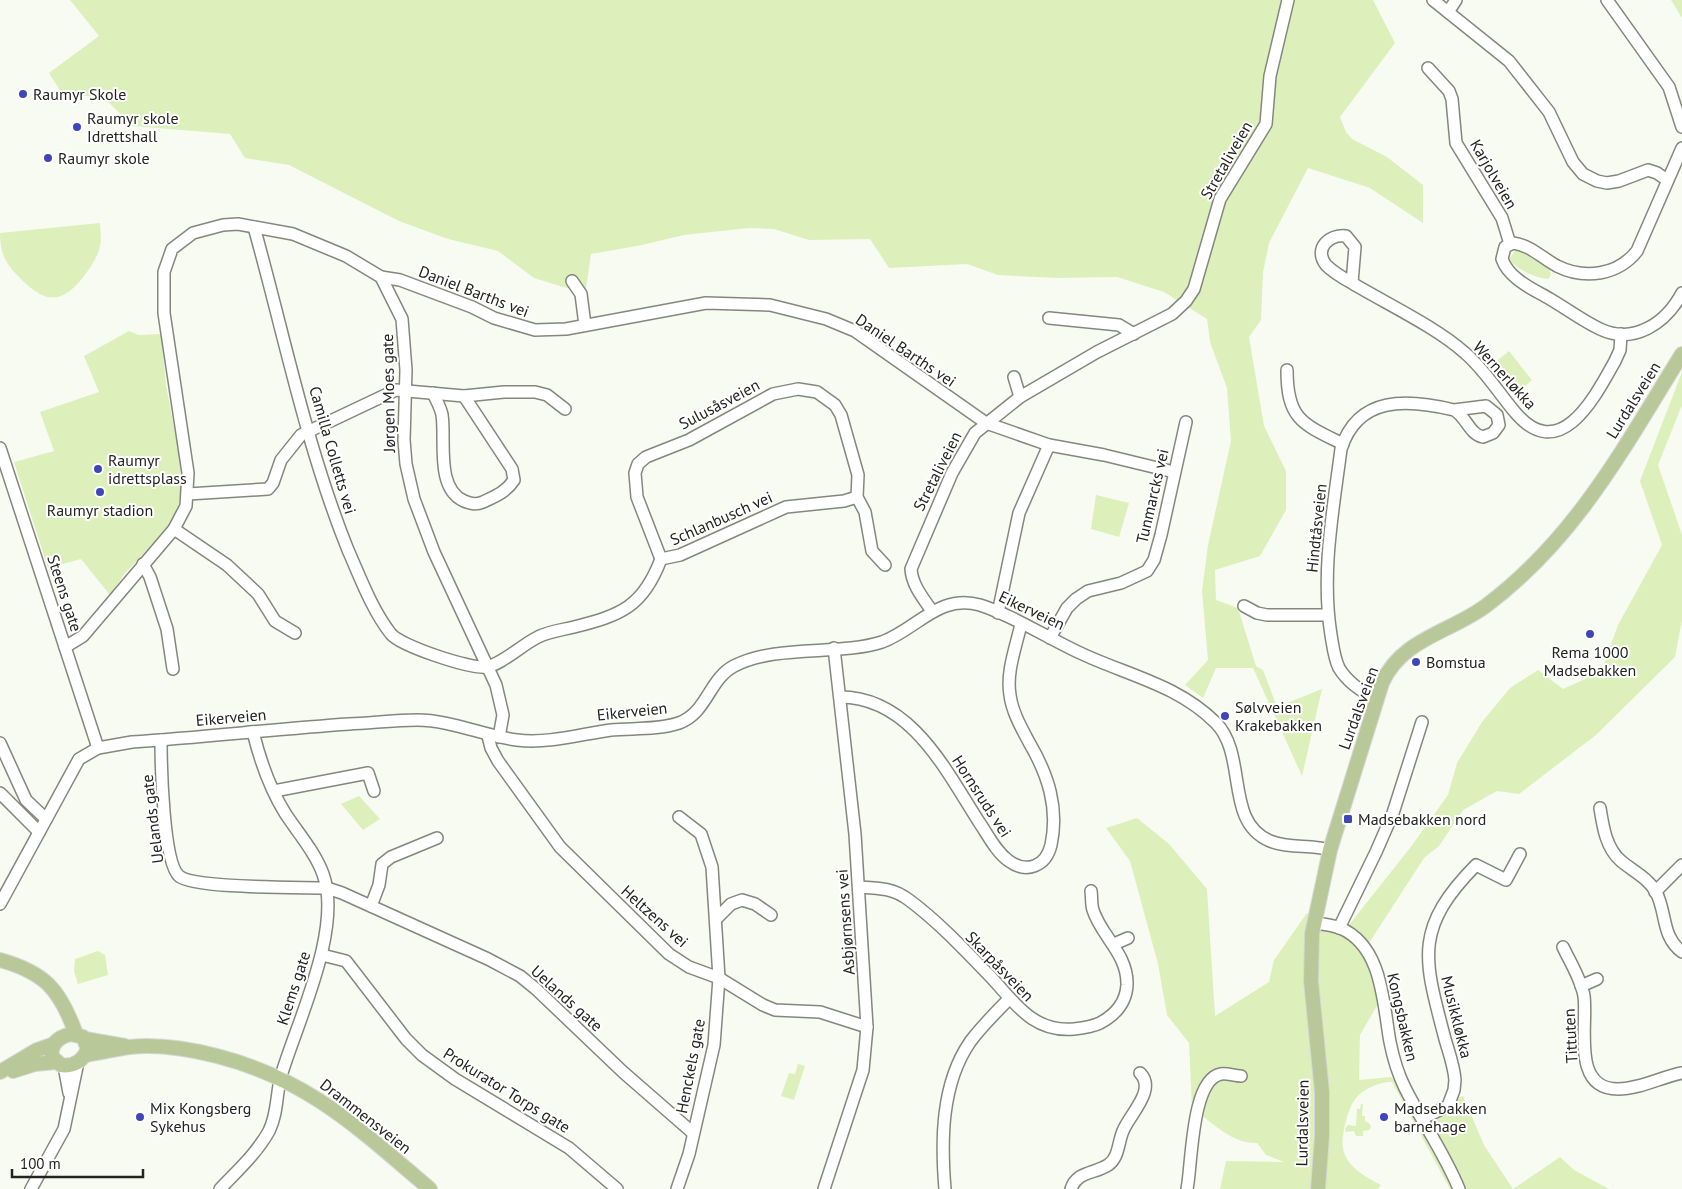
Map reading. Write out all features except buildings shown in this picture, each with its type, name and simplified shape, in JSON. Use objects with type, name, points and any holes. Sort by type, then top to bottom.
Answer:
[{"type":"main road","name":"Lurdalsveien","points":[[1318,1189],[1322,1143],[1322,1092],[1310,974],[1314,923],[1330,850],[1386,674],[1402,654],[1486,606],[1534,564],[1573,523],[1600,486],[1682,354]]},
{"type":"main road","points":[[0,960],[40,976],[54,989],[71,1016],[70,1038],[52,1054],[60,1064]]},
{"type":"main road","name":"Drammensveien","points":[[70,1038],[130,1047],[166,1048],[199,1052],[237,1062],[280,1078],[312,1094],[336,1110],[430,1189]]},
{"type":"main road","points":[[0,1073],[37,1050],[70,1038],[88,1047],[82,1058]]},
{"type":"main road","name":"Drammensveien","points":[[60,1064],[130,1047]]},
{"type":"main road","points":[[0,1073],[35,1064],[60,1064]]},
{"type":"street","name":"Stretaliveien","points":[[932,611],[911,578],[913,559],[964,450],[975,433],[1020,397],[1097,352],[1172,314],[1186,301],[1194,288],[1220,199],[1266,124],[1270,76],[1288,0]]},
{"type":"street","points":[[1433,0],[1494,47],[1523,77],[1548,112],[1573,162],[1583,174],[1596,181],[1607,183],[1619,181],[1648,170],[1657,173],[1667,180]]},
{"type":"street","points":[[1448,12],[1456,0]]},
{"type":"street","points":[[1607,0],[1669,87],[1682,127]]},
{"type":"street","name":"Karjolveien","points":[[1428,68],[1449,91],[1452,100],[1456,143],[1502,218],[1510,244]]},
{"type":"street","points":[[1682,148],[1637,251],[1628,263],[1615,270],[1603,273],[1572,270],[1558,266],[1525,246],[1513,243],[1505,247],[1502,259],[1511,274],[1601,329],[1621,334],[1638,332],[1657,324],[1672,309],[1682,293]]},
{"type":"street","points":[[65,647],[83,636],[174,529],[182,516],[188,494],[187,464],[164,313],[164,272],[172,249],[193,233],[223,225],[238,224],[294,234],[318,243],[381,277]]},
{"type":"street","name":"Camilla Colletts vei","points":[[254,227],[320,473],[335,517],[359,575],[391,634],[404,644],[469,666],[487,667]]},
{"type":"street","name":"Daniel Barths vei","points":[[381,277],[400,280],[472,306],[494,318],[535,330],[566,329],[706,303],[770,305],[826,319],[855,331],[986,423],[1049,445],[1104,455],[1174,472]]},
{"type":"street","name":"Jørgen Moes gate","points":[[381,277],[402,319],[405,336],[406,390],[404,440],[406,464],[414,499],[434,552],[496,686],[504,715],[493,736]]},
{"type":"street","points":[[572,281],[581,294],[585,325]]},
{"type":"street","name":"Wernerløkka","points":[[1352,283],[1466,353],[1515,413],[1530,427],[1542,432],[1560,432],[1574,422],[1615,361],[1620,350],[1621,334]]},
{"type":"street","points":[[1049,318],[1119,325],[1134,334]]},
{"type":"street","points":[[1286,370],[1288,399],[1297,417],[1322,434],[1343,444]]},
{"type":"street","points":[[1014,377],[1020,397]]},
{"type":"street","name":"Sulusåsveien","points":[[661,559],[637,498],[635,474],[638,464],[646,457],[689,440],[774,394],[798,389],[816,392],[835,405],[847,431],[856,466],[858,497],[865,512],[872,551],[885,565]]},
{"type":"street","points":[[188,494],[268,489],[289,448],[301,435],[384,394],[406,390],[464,396],[504,392],[535,392],[547,395],[565,409]]},
{"type":"street","points":[[433,393],[442,414],[444,469],[450,488],[460,499],[470,504],[479,503],[502,493],[514,480],[512,469],[464,396]]},
{"type":"street","name":"Hindtåsveien","points":[[1377,699],[1361,691],[1340,668],[1334,652],[1328,615],[1329,549],[1343,444],[1358,419],[1379,406],[1408,403],[1454,410]]},
{"type":"street","name":"Tunmarcks vei","points":[[1050,638],[1067,608],[1076,599],[1088,591],[1120,583],[1147,571],[1154,560],[1186,422]]},
{"type":"street","points":[[998,613],[1019,513],[1049,445]]},
{"type":"street","name":"Steens gate","points":[[0,448],[98,748]]},
{"type":"street","name":"Schlanbusch vei","points":[[487,667],[538,637],[595,622],[627,608],[646,592],[661,559],[680,555],[786,507],[844,501],[858,497]]},
{"type":"street","points":[[174,529],[227,565],[258,594],[275,621],[295,633]]},
{"type":"street","points":[[143,564],[150,577],[167,629],[174,669]]},
{"type":"street","name":"Eikerveien","points":[[0,904],[79,759],[98,748],[161,740],[419,720],[520,741],[539,741],[677,723],[694,715],[722,674],[739,664],[767,657],[884,641],[932,611],[954,603],[965,602],[998,613],[1080,653],[1177,692],[1198,706],[1219,726],[1229,744],[1236,767],[1243,812],[1254,830],[1276,843],[1313,845],[1330,850]]},
{"type":"street","points":[[1244,606],[1257,613],[1267,615],[1328,615]]},
{"type":"street","name":"Hornsruds vei","points":[[840,697],[856,697],[869,701],[909,726],[924,739],[948,772],[996,848],[1008,861],[1018,866],[1029,868],[1041,864],[1049,853],[1052,840],[1054,824],[1051,793],[1038,758],[1024,732],[1010,696],[1010,672],[1021,624]]},
{"type":"street","name":"Asbjørnsens vei","points":[[824,1189],[863,1070],[867,1027],[859,887],[834,648]]},
{"type":"street","points":[[1340,928],[1393,813],[1422,722]]},
{"type":"street","name":"Klems gate","points":[[220,1189],[252,1154],[268,1131],[275,1115],[280,1078],[322,955],[326,931],[327,888],[315,857],[284,812],[274,791],[253,732]]},
{"type":"street","name":"Heltzens vei","points":[[493,736],[491,748],[541,822],[576,864],[669,954],[689,967],[719,978],[763,1005],[775,1010],[820,1012],[867,1027]]},
{"type":"street","name":"Uelands gate","points":[[161,740],[163,800],[172,865],[181,877],[191,882],[327,888],[488,959],[520,976],[536,989],[623,1072],[693,1132]]},
{"type":"street","points":[[0,743],[26,800],[46,819]]},
{"type":"street","points":[[274,791],[368,773],[374,790]]},
{"type":"street","points":[[0,793],[39,832]]},
{"type":"street","points":[[1600,808],[1606,838],[1615,855],[1649,883],[1655,892],[1668,935],[1682,952]]},
{"type":"street","name":"Henckels gate","points":[[677,1189],[689,1154],[714,1046],[719,978],[717,918],[712,867],[706,845],[698,831],[679,818]]},
{"type":"street","points":[[371,906],[379,884],[382,864],[391,857],[437,838]]},
{"type":"street","name":"Musikkløkka","points":[[1423,1118],[1448,1106],[1454,1090],[1454,1071],[1429,981],[1428,945],[1436,918],[1446,900],[1476,865],[1506,880],[1520,854]]},
{"type":"street","points":[[1655,892],[1682,865]]},
{"type":"street","name":"Skarpåsveien","points":[[859,887],[886,888],[910,900],[985,970],[1023,1014],[1048,1027],[1065,1030],[1096,1025],[1109,1018],[1118,1008],[1126,993],[1125,971],[1114,944],[1093,910],[1091,891]]},
{"type":"street","points":[[717,918],[731,904],[742,900],[755,904],[771,915]]},
{"type":"street","name":"Kongsbakken","points":[[1314,923],[1340,928],[1360,944],[1376,973],[1395,1062],[1405,1088],[1423,1118],[1459,1189]]},
{"type":"street","points":[[1114,944],[1128,938]]},
{"type":"street","name":"Tittuten","points":[[1562,947],[1581,986],[1585,1006],[1586,1065],[1590,1075],[1598,1083],[1612,1088],[1624,1088],[1682,1073]]},
{"type":"street","name":"Prokurator Torps gate","points":[[322,955],[346,961],[406,1040],[422,1055],[455,1079],[569,1148],[617,1189]]},
{"type":"street","name":"Tittuten","points":[[1581,986],[1597,979]]},
{"type":"street","points":[[945,1189],[944,1125],[946,1108],[956,1071],[970,1042],[1009,999]]},
{"type":"street","points":[[30,1189],[64,1129],[70,1099],[82,1058]]},
{"type":"street","points":[[60,1064],[70,1099]]},
{"type":"street","points":[[1071,1189],[1082,1175],[1109,1165],[1114,1160],[1122,1132],[1143,1095],[1146,1084],[1140,1073]]},
{"type":"street","points":[[1187,1189],[1193,1133],[1204,1088],[1215,1077],[1222,1074],[1241,1076]]},
{"type":"green space","points":[[70,0],[1373,0],[1395,43],[1340,117],[1346,132],[1352,139],[1387,157],[1423,185],[1423,223],[1370,188],[1308,168],[1269,243],[1263,272],[1261,320],[1249,337],[1264,426],[1286,471],[1286,510],[1260,556],[1215,570],[1216,600],[1238,608],[1256,666],[1263,670],[1277,707],[1322,689],[1302,776],[1253,668],[1216,668],[1203,698],[1185,685],[1208,660],[1202,591],[1208,545],[1231,441],[1227,388],[1210,342],[1207,319],[1164,292],[1117,277],[1057,278],[998,275],[967,264],[889,268],[870,239],[809,240],[774,229],[749,228],[684,235],[591,254],[586,289],[573,290],[534,278],[498,251],[448,239],[399,221],[289,165],[245,158],[230,134],[133,126],[105,99],[61,92],[49,73],[99,36]]},
{"type":"green space","points":[[1671,0],[1682,0],[1682,18]]},
{"type":"green space","points":[[100,223],[101,243],[96,258],[76,286],[60,296],[52,298],[44,296],[28,286],[10,267],[2,252],[0,233]]},
{"type":"green space","points":[[1515,251],[1520,251],[1549,268],[1551,275],[1548,279],[1531,275],[1521,270],[1509,259]]},
{"type":"green space","name":"Raumyr idrettsplass","points":[[129,331],[139,335],[161,334],[166,385],[180,460],[181,495],[173,523],[126,572],[110,595],[81,559],[48,568],[14,462],[54,451],[40,412],[99,392],[84,356]]},
{"type":"green space","points":[[1509,351],[1532,380],[1515,395],[1493,364]]},
{"type":"green space","points":[[1682,372],[1682,405],[1658,465],[1682,535],[1682,620],[1675,657],[1596,735],[1519,794],[1497,791],[1463,810],[1439,846],[1424,858],[1369,943],[1378,1004],[1360,1035],[1359,1080],[1391,1077],[1422,1109],[1463,1096],[1484,1145],[1513,1189],[1450,1189],[1392,1082],[1373,1086],[1357,1097],[1348,1114],[1343,1136],[1343,1148],[1348,1161],[1357,1171],[1381,1185],[1378,1189],[1220,1189],[1226,1161],[1284,1162],[1266,1155],[1257,1143],[1248,1143],[1222,1131],[1192,1107],[1189,1043],[1167,1015],[1158,964],[1130,861],[1106,828],[1137,818],[1169,844],[1207,889],[1215,1016],[1269,982],[1274,960],[1307,913],[1348,926],[1410,848],[1448,795],[1457,763],[1482,722],[1510,688],[1538,670],[1563,689],[1601,672],[1618,625],[1662,545],[1640,481]]},
{"type":"green space","points":[[1096,495],[1129,503],[1119,537],[1091,529]]},
{"type":"green space","points":[[359,796],[380,819],[363,830],[341,804]]},
{"type":"green space","points":[[98,951],[105,955],[108,975],[78,984],[74,971],[75,959]]},
{"type":"green space","points":[[798,1064],[805,1066],[794,1100],[781,1096],[789,1073],[795,1074]]},
{"type":"green space","points":[[1361,1104],[1363,1104],[1362,1116],[1365,1116],[1365,1121],[1370,1124],[1371,1128],[1363,1131],[1363,1136],[1356,1136],[1354,1131],[1346,1132],[1345,1129],[1348,1125],[1356,1126],[1357,1109],[1360,1109]]},
{"type":"green space","points":[[1560,1157],[1574,1170],[1609,1189],[1513,1189]]},
{"type":"place","name":"Raumyr Skole","points":[[23,94]]},
{"type":"place","name":"Raumyr skole Idrettshall","points":[[77,127]]},
{"type":"place","name":"Raumyr skole","points":[[48,158]]},
{"type":"place","name":"Raumyr idrettsplass","points":[[98,469]]},
{"type":"place","name":"Raumyr stadion","points":[[100,492]]},
{"type":"place","name":"Rema 1000 Madsebakken","points":[[1590,634]]},
{"type":"place","name":"Bomstua","points":[[1416,662]]},
{"type":"place","name":"Sølvveien Krakebakken","points":[[1225,716]]},
{"type":"place","name":"Madsebakken nord","points":[[1348,819]]},
{"type":"place","name":"Mix Kongsberg Sykehus","points":[[140,1117]]},
{"type":"place","name":"Madsebakken barnehage","points":[[1384,1117]]}]
